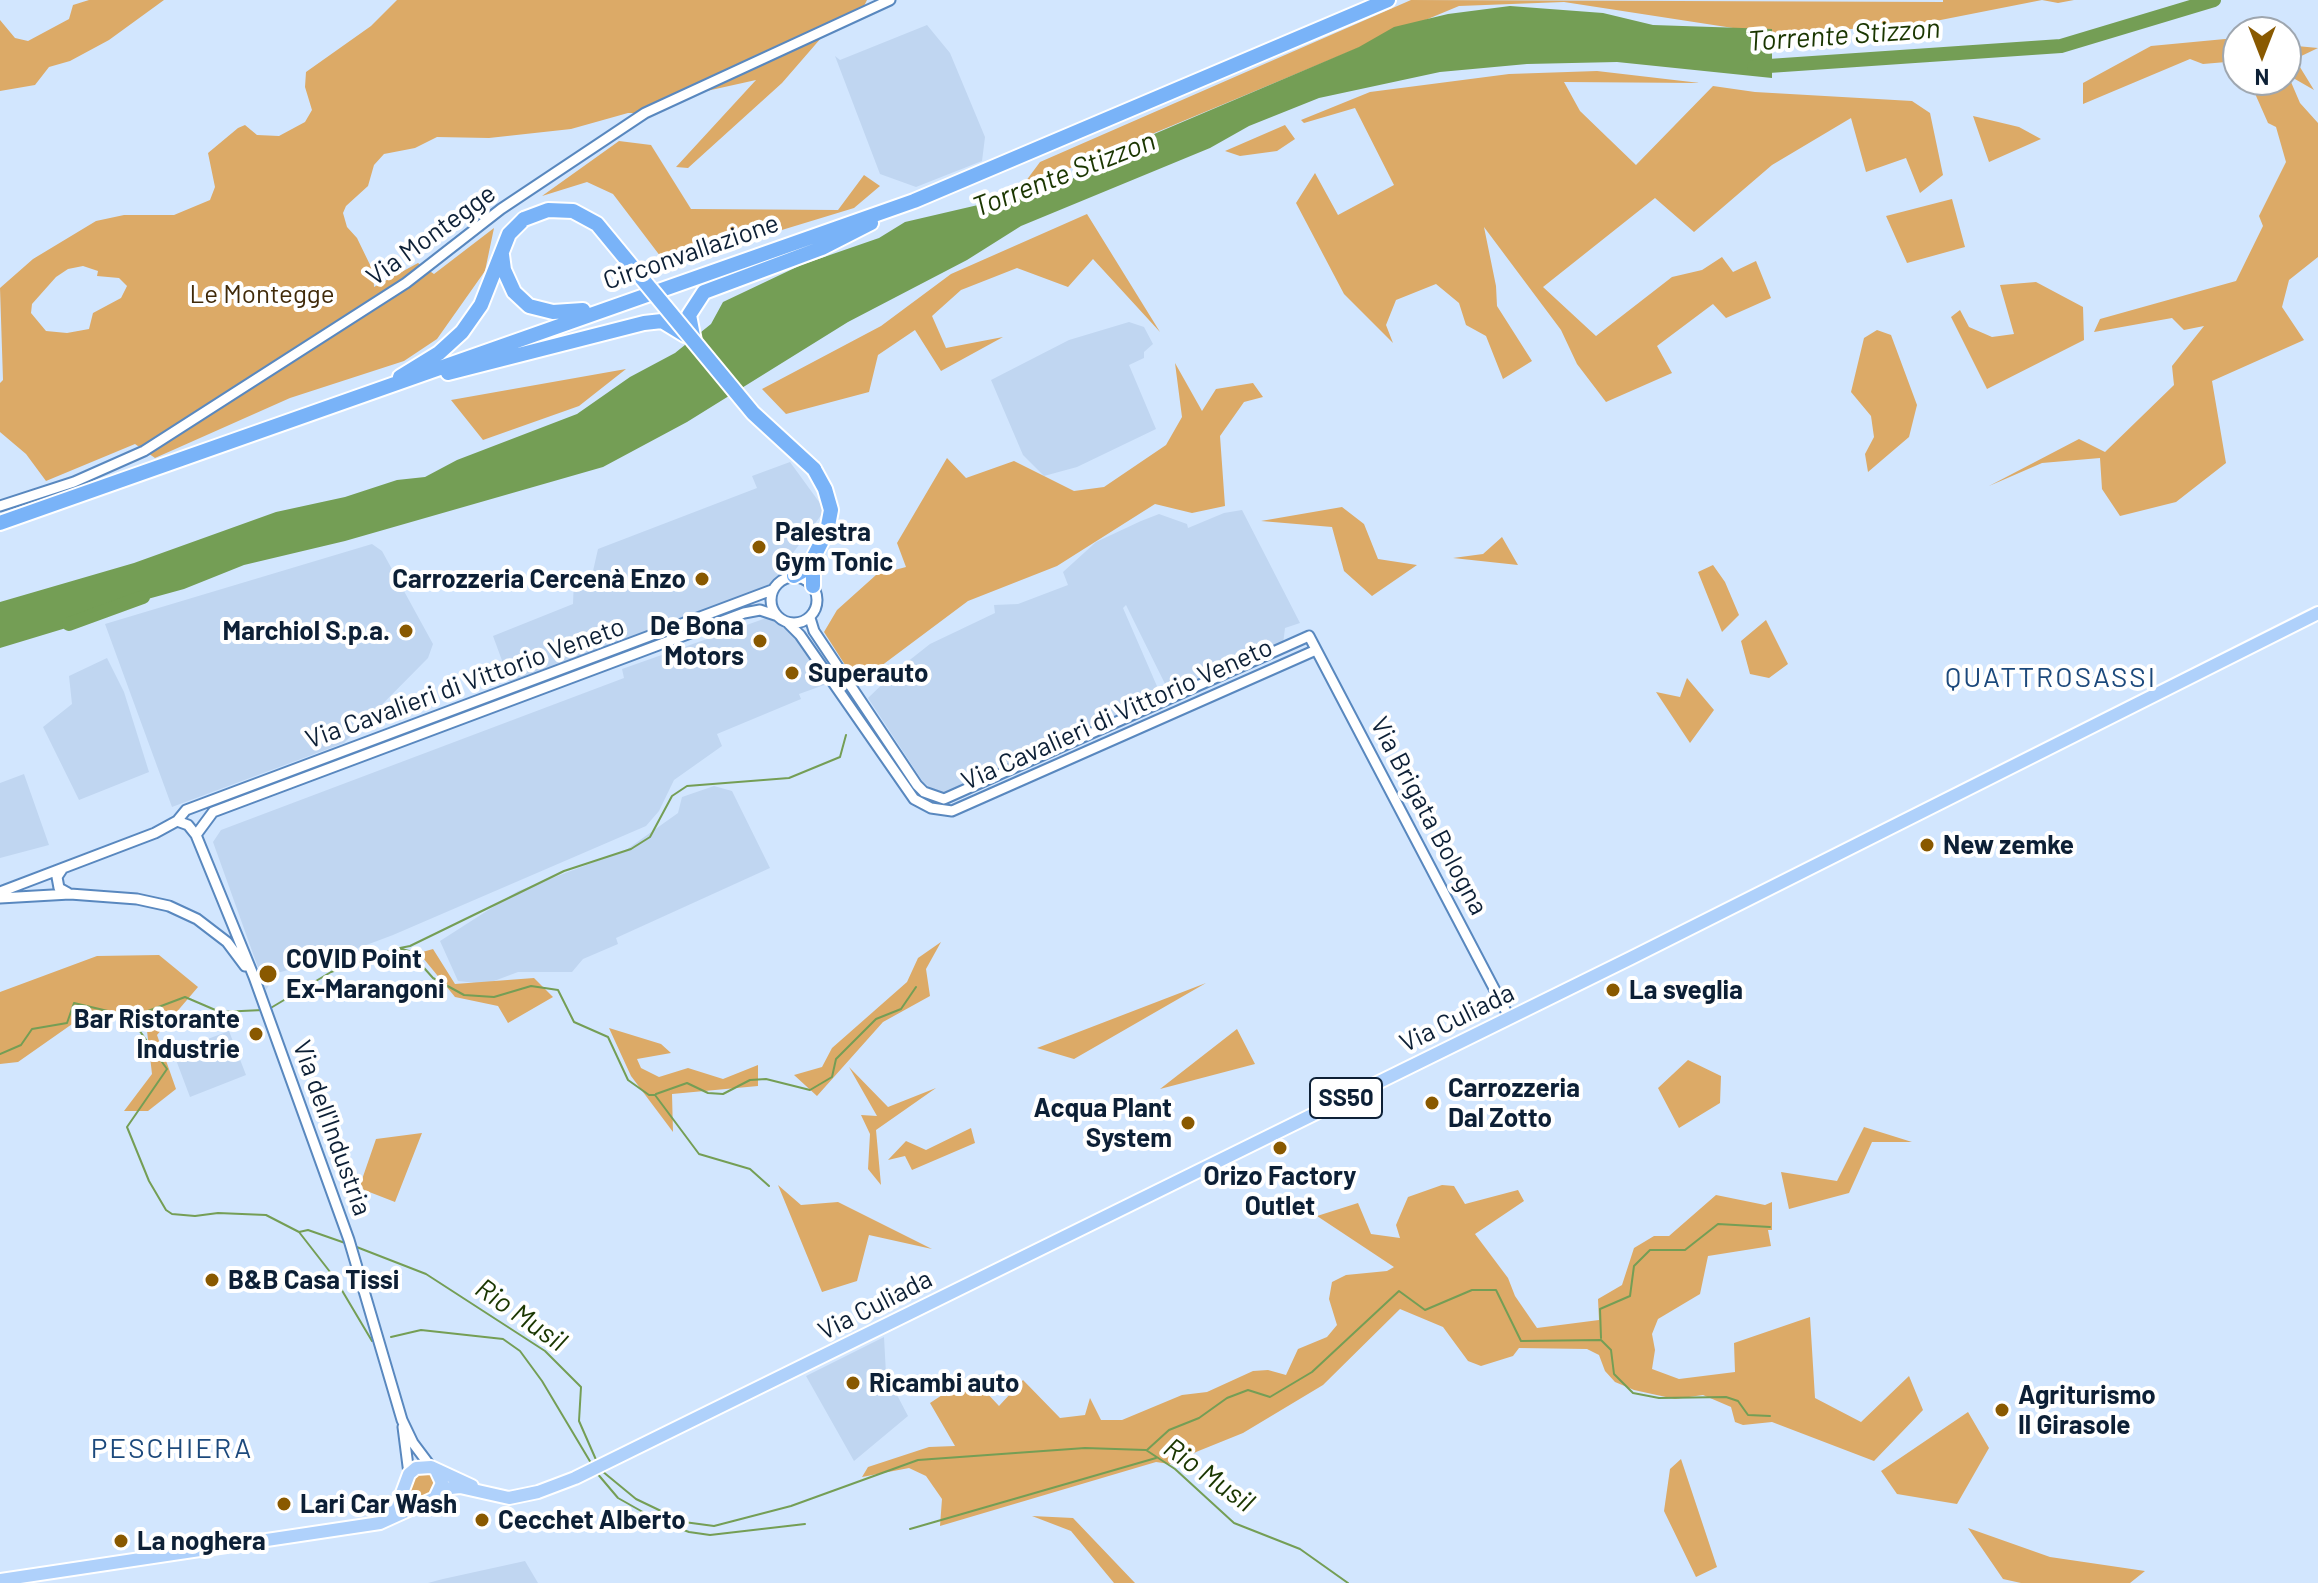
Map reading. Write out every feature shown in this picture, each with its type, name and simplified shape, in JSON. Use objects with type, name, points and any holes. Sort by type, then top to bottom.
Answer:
[{"type":"highway","name":"Circonvallazione","points":[[0,523],[368,395],[608,306],[914,201],[1388,0]]},
{"type":"highway","points":[[695,342],[688,322],[699,297],[712,287],[822,248],[914,201]]},
{"type":"highway","points":[[368,395],[439,353],[462,332],[481,305],[509,234],[524,219],[548,210],[573,211],[597,224],[753,413],[814,469],[825,489],[831,510],[827,531],[814,559],[808,568],[794,576]]},
{"type":"highway","points":[[502,252],[504,270],[514,292],[529,306],[553,312],[608,306]]},
{"type":"highway","points":[[393,386],[662,321],[695,342]]},
{"type":"highway","points":[[813,586],[811,570],[814,559]]},
{"type":"main road","name":"Via Culiada","points":[[433,1468],[498,1497],[521,1496],[584,1473],[1509,1017],[2318,613]]},
{"type":"main road","points":[[0,1580],[380,1523],[433,1500],[442,1489],[441,1478],[433,1468],[421,1466],[407,1479],[399,1501],[380,1523]]},
{"type":"main road","points":[[407,1479],[411,1496],[423,1502]]},
{"type":"main road","name":"Via Culiada","points":[[442,1489],[477,1490]]},
{"type":"street","name":"Via Montegge","points":[[0,506],[74,482],[144,451],[406,283],[501,209],[645,113],[890,0]]},
{"type":"street","points":[[794,576],[813,586],[817,604],[810,618],[799,623],[788,623],[775,615],[771,604],[772,590],[784,579],[794,576]]},
{"type":"street","name":"Via Cavalieri di Vittorio Veneto","points":[[0,892],[177,821],[186,810],[772,590]]},
{"type":"street","name":"Via Cavalieri di Vittorio Veneto","points":[[196,835],[213,812],[744,613],[760,610],[775,615]]},
{"type":"street","name":"Via Cavalieri di Vittorio Veneto","points":[[810,618],[814,631],[917,785],[924,792],[944,799],[1309,636]]},
{"type":"street","name":"Via Cavalieri di Vittorio Veneto","points":[[788,623],[800,635],[914,799],[931,808],[952,811],[1316,650]]},
{"type":"street","name":"Via Brigata Bologna","points":[[1309,636],[1509,1017]]},
{"type":"street","points":[[177,821],[188,825],[196,835]]},
{"type":"street","name":"Via dell'Industria","points":[[196,835],[262,998],[349,1240],[402,1420],[413,1443],[433,1468]]},
{"type":"street","points":[[63,868],[57,877],[59,888],[70,894]]},
{"type":"street","points":[[0,898],[70,894],[137,899],[169,906],[197,919],[227,942],[254,977]]},
{"type":"street","points":[[227,942],[236,934]]},
{"type":"street","name":"Via dell'Industria","points":[[402,1420],[407,1479]]},
{"type":"shaded area","points":[[1510,6],[1603,13],[1653,25],[1772,29],[1772,78],[1617,62],[1527,64],[1440,72],[1319,98],[1249,126],[1210,148],[1021,226],[967,260],[848,322],[687,422],[603,467],[345,541],[244,565],[184,589],[104,611],[76,625],[0,648],[0,602],[134,563],[276,512],[345,497],[397,480],[425,477],[457,460],[577,414],[630,377],[675,353],[711,324],[723,302],[801,265],[879,238],[905,222],[1021,195],[1044,183],[1067,182],[1133,143],[1359,47],[1394,27],[1448,14]]},
{"type":"shaded area","points":[[927,25],[950,53],[985,137],[982,161],[916,187],[880,174],[835,56],[840,60]]},
{"type":"shaded area","points":[[1129,322],[1144,327],[1153,344],[1144,352],[1144,358],[1129,365],[1156,429],[1077,467],[1044,476],[1023,455],[991,380],[1069,340]]},
{"type":"shaded area","points":[[790,462],[825,510],[784,565],[787,569],[770,585],[511,685],[493,636],[573,604],[574,578],[593,571],[598,549],[757,488],[752,476]]},
{"type":"shaded area","points":[[1242,510],[1300,623],[1285,628],[1283,644],[1171,696],[1126,605],[1123,608],[1163,700],[954,795],[937,793],[923,782],[868,698],[897,670],[930,644],[995,613],[994,605],[1018,604],[1068,585],[1063,572],[1096,542],[1141,521],[1159,514],[1187,524],[1188,528],[1224,513]]},
{"type":"shaded area","points":[[372,544],[382,551],[433,644],[428,658],[344,743],[172,807],[105,624]]},
{"type":"shaded area","points":[[772,616],[794,637],[827,684],[799,694],[801,699],[717,734],[722,746],[674,780],[659,811],[646,826],[393,935],[329,959],[277,973],[266,990],[213,842],[221,830],[624,678],[622,669]]},
{"type":"shaded area","points":[[107,658],[124,692],[149,772],[79,800],[43,727],[72,704],[69,676]]},
{"type":"shaded area","points":[[24,774],[49,845],[0,858],[0,783]]},
{"type":"shaded area","points":[[714,786],[732,791],[770,868],[616,938],[618,944],[583,959],[572,972],[518,972],[486,984],[458,981],[440,941],[518,891],[626,850],[678,813],[682,797]]},
{"type":"shaded area","points":[[229,1031],[246,1075],[190,1097],[173,1052]]},
{"type":"shaded area","points":[[884,1337],[886,1374],[908,1416],[854,1461],[806,1376]]},
{"type":"shaded area","points":[[525,1561],[538,1583],[428,1583],[443,1579]]},
{"type":"green space","points":[[89,0],[164,0],[109,40],[70,61],[49,67],[35,85],[0,91],[0,20],[15,38],[28,41],[69,19],[73,5]]},
{"type":"green space","name":"Le Montegge","points":[[397,0],[867,0],[859,16],[828,30],[782,83],[688,168],[676,167],[756,80],[666,100],[643,113],[628,113],[571,129],[489,138],[437,137],[415,148],[384,154],[374,165],[368,186],[346,206],[343,213],[347,227],[357,238],[373,271],[374,287],[418,263],[434,274],[494,228],[485,271],[437,339],[404,361],[290,398],[155,458],[135,444],[46,481],[26,454],[0,432],[0,383],[3,380],[0,288],[33,259],[96,221],[124,215],[174,215],[210,200],[215,187],[208,153],[245,125],[257,135],[279,136],[305,122],[312,110],[305,87],[306,72],[371,26]],"holes":[[[83,266],[98,271],[97,276],[119,278],[127,286],[121,298],[93,313],[89,329],[67,333],[46,331],[31,313],[32,304],[56,277],[68,269]]]},
{"type":"green space","points":[[1411,0],[2042,0],[1895,29],[1850,29],[1785,36],[1564,2],[1459,6],[1020,189],[1040,162]]},
{"type":"green space","points":[[2042,0],[2074,0],[2058,3]]},
{"type":"green space","points":[[2222,39],[2222,62],[2203,64],[2190,59],[2083,104],[2083,83],[2151,46]]},
{"type":"green space","points":[[2302,46],[2318,48],[2302,56]]},
{"type":"green space","points":[[2302,70],[2314,90],[2302,83]]},
{"type":"green space","points":[[1597,71],[1700,83],[1564,82],[1580,111],[1636,165],[1713,86],[1755,92],[1912,101],[1930,113],[1943,175],[1920,193],[1906,158],[1866,172],[1851,118],[1772,165],[1694,232],[1655,198],[1543,287],[1596,336],[1672,277],[1702,270],[1722,257],[1733,272],[1756,261],[1771,298],[1726,318],[1713,304],[1657,346],[1672,373],[1606,402],[1577,364],[1561,330],[1484,227],[1497,306],[1532,361],[1503,379],[1486,336],[1466,325],[1459,303],[1436,284],[1396,300],[1386,325],[1393,343],[1344,294],[1296,203],[1315,173],[1338,215],[1394,185],[1355,108],[1304,123],[1301,120],[1370,92],[1509,74]]},
{"type":"green space","points":[[2256,96],[2297,96],[2318,123],[2318,257],[2289,280],[2282,307],[2304,340],[2212,381],[2226,463],[2176,502],[2120,516],[2102,489],[2100,458],[2042,463],[1989,486],[2079,439],[2105,452],[2174,385],[2172,366],[2204,326],[2184,330],[2172,318],[2094,332],[2100,319],[2236,281],[2263,226],[2259,216],[2286,162],[2276,127],[2268,123]]},
{"type":"green space","points":[[1973,116],[2019,127],[2041,139],[1989,162]]},
{"type":"green space","points":[[1285,125],[1295,139],[1277,151],[1240,156],[1225,151]]},
{"type":"green space","points":[[619,141],[651,145],[691,209],[838,210],[864,175],[880,186],[854,208],[667,265],[613,194],[587,182],[542,196]]},
{"type":"green space","points":[[1952,199],[1965,247],[1907,263],[1886,216]]},
{"type":"green space","points":[[1087,214],[1160,332],[1093,259],[1068,287],[1017,268],[961,290],[932,316],[946,348],[1003,337],[941,371],[915,330],[878,355],[869,392],[786,414],[762,389],[881,326],[951,274]]},
{"type":"green space","points":[[2036,282],[2083,307],[2084,340],[1987,389],[1951,317],[1960,310],[1969,327],[1992,337],[2014,334],[2000,285]]},
{"type":"green space","points":[[1877,330],[1891,335],[1917,405],[1909,437],[1868,472],[1865,454],[1874,437],[1871,416],[1851,392],[1864,338]]},
{"type":"green space","points":[[1175,363],[1202,411],[1216,389],[1253,383],[1263,397],[1244,402],[1220,436],[1225,506],[1192,513],[1155,504],[1057,566],[968,601],[873,672],[847,668],[824,632],[837,610],[876,575],[906,567],[897,543],[947,458],[966,478],[1014,461],[1074,491],[1104,487],[1166,445],[1182,417]]},
{"type":"green space","points":[[626,369],[579,406],[483,440],[451,400]]},
{"type":"green space","points":[[1342,507],[1364,524],[1378,559],[1417,565],[1372,596],[1344,571],[1332,527],[1261,521]]},
{"type":"green space","points":[[1502,537],[1518,565],[1453,558],[1483,554]]},
{"type":"green space","points":[[1713,565],[1725,582],[1739,615],[1722,632],[1698,572]]},
{"type":"green space","points":[[1766,620],[1788,664],[1769,678],[1750,674],[1741,641]]},
{"type":"green space","points":[[1687,678],[1714,710],[1690,743],[1656,692],[1680,697]]},
{"type":"green space","points":[[941,942],[926,969],[930,996],[883,1022],[817,1096],[794,1075],[822,1067],[832,1048],[907,982],[918,958]]},
{"type":"green space","points":[[433,949],[455,984],[534,978],[553,997],[508,1023],[498,1006],[455,997],[419,953]]},
{"type":"green space","points":[[159,955],[198,987],[157,1035],[176,1089],[148,1111],[124,1111],[152,1074],[146,1022],[85,1015],[18,1062],[0,1064],[0,992],[97,956]]},
{"type":"green space","points":[[1206,983],[1074,1059],[1037,1048]]},
{"type":"green space","points":[[609,1028],[661,1044],[671,1053],[637,1059],[641,1068],[659,1077],[688,1068],[723,1079],[758,1065],[758,1086],[672,1094],[673,1132],[631,1076]]},
{"type":"green space","points":[[1237,1029],[1255,1064],[1160,1089]]},
{"type":"green space","points":[[1688,1060],[1721,1076],[1720,1103],[1679,1128],[1658,1088]]},
{"type":"green space","points":[[849,1067],[888,1107],[936,1088],[876,1130],[881,1185],[868,1169],[870,1134],[861,1115],[877,1116]]},
{"type":"green space","points":[[1864,1127],[1912,1142],[1872,1142],[1849,1193],[1789,1209],[1781,1172],[1837,1181]]},
{"type":"green space","points":[[971,1128],[975,1143],[912,1170],[905,1156],[888,1160],[906,1141],[926,1150]]},
{"type":"green space","points":[[422,1133],[395,1202],[359,1188],[376,1139]]},
{"type":"green space","points":[[778,1185],[801,1205],[838,1202],[932,1249],[869,1235],[857,1281],[822,1292]]},
{"type":"green space","points":[[1442,1185],[1454,1186],[1465,1204],[1518,1190],[1524,1201],[1475,1234],[1508,1278],[1515,1296],[1537,1328],[1599,1320],[1598,1299],[1622,1285],[1634,1248],[1654,1236],[1669,1236],[1716,1195],[1765,1205],[1772,1202],[1772,1230],[1768,1230],[1771,1246],[1708,1256],[1700,1294],[1658,1319],[1652,1334],[1655,1350],[1652,1369],[1679,1379],[1735,1372],[1734,1343],[1810,1317],[1815,1398],[1861,1422],[1909,1376],[1923,1410],[1874,1461],[1772,1422],[1743,1425],[1735,1422],[1731,1407],[1703,1395],[1675,1399],[1634,1390],[1615,1382],[1605,1371],[1599,1355],[1587,1349],[1519,1348],[1513,1356],[1481,1366],[1468,1361],[1443,1327],[1400,1309],[1323,1385],[1243,1433],[1196,1452],[1177,1465],[1156,1462],[940,1526],[942,1499],[926,1476],[909,1468],[862,1477],[868,1467],[929,1447],[955,1446],[930,1403],[971,1376],[999,1406],[1023,1380],[1060,1418],[1085,1415],[1090,1398],[1101,1420],[1122,1420],[1182,1395],[1207,1392],[1253,1371],[1268,1370],[1286,1375],[1298,1349],[1327,1337],[1337,1325],[1329,1299],[1332,1282],[1346,1275],[1387,1271],[1394,1267],[1317,1216],[1358,1203],[1371,1234],[1400,1238],[1396,1225],[1408,1197]]},
{"type":"green space","points":[[1968,1412],[1989,1448],[1957,1504],[1897,1494],[1881,1471]]},
{"type":"green space","points":[[1681,1459],[1717,1567],[1696,1577],[1664,1511],[1670,1469]]},
{"type":"green space","points":[[427,1467],[441,1488],[419,1500],[408,1489],[413,1471]]},
{"type":"green space","points":[[1032,1516],[1073,1518],[1135,1583],[1114,1583],[1071,1531]]},
{"type":"green space","points":[[1968,1528],[2050,1557],[2145,1571],[2130,1583],[2021,1583],[2003,1579]]},
{"type":"waterway","name":"Torrente Stizzon","points":[[1754,67],[2061,46],[2214,0]]},
{"type":"waterway","name":"Torrente Stizzon","points":[[69,624],[143,597]]},
{"type":"waterway","points":[[400,948],[410,946],[564,871],[631,849],[650,837],[672,796],[687,786],[789,778],[840,757],[846,735]]},
{"type":"waterway","points":[[269,1009],[331,972],[398,948],[409,951],[433,978],[464,995],[494,997],[531,986],[558,990],[574,1022],[608,1037],[628,1080],[649,1095],[655,1095],[699,1154],[750,1169],[769,1186]]},
{"type":"waterway","points":[[656,1094],[687,1083],[708,1093],[723,1094],[750,1080],[766,1079],[810,1090],[832,1077],[836,1059],[876,1019],[901,1009],[916,987]]},
{"type":"waterway","points":[[132,1017],[185,997],[220,1012],[263,1010]]},
{"type":"waterway","name":"Rio Musil","points":[[0,1054],[21,1045],[32,1029],[67,1023],[74,1003],[129,1016],[167,1069],[127,1127],[149,1181],[166,1210],[172,1214],[195,1216],[218,1213],[266,1215],[299,1232],[308,1230],[348,1244]]},
{"type":"waterway","points":[[1601,1338],[1600,1309],[1630,1296],[1634,1266],[1650,1250],[1685,1250],[1718,1224],[1770,1227]]},
{"type":"waterway","points":[[299,1232],[334,1277],[372,1341]]},
{"type":"waterway","name":"Rio Musil","points":[[354,1246],[426,1274],[545,1351],[581,1387],[579,1421],[597,1462]]},
{"type":"waterway","points":[[1147,1450],[1169,1430],[1199,1418],[1227,1398],[1248,1390],[1270,1397],[1312,1372],[1399,1291],[1425,1310],[1472,1290],[1496,1290],[1521,1341],[1601,1340],[1611,1350],[1614,1374],[1633,1393],[1659,1398],[1726,1397],[1738,1401],[1748,1415],[1770,1416]]},
{"type":"waterway","points":[[391,1337],[421,1330],[503,1339],[520,1351],[542,1381],[591,1463]]},
{"type":"waterway","name":"Rio Musil","points":[[602,1471],[636,1499],[684,1522],[714,1526],[791,1506],[918,1460],[1085,1448],[1146,1450],[1175,1469],[1234,1523],[1300,1549],[1348,1583]]},
{"type":"waterway","points":[[910,1529],[1156,1458]]},
{"type":"waterway","points":[[596,1472],[618,1498],[657,1520],[689,1532],[710,1535],[805,1524]]},
{"type":"place","name":"Palestra Gym Tonic","points":[[759,547]]},
{"type":"place","name":"Carrozzeria Cercenà Enzo","points":[[702,579]]},
{"type":"place","name":"Marchiol S.p.a.","points":[[406,631]]},
{"type":"place","name":"De Bona Motors","points":[[760,641]]},
{"type":"place","name":"Superauto","points":[[792,673]]},
{"type":"place","name":"New zemke","points":[[1927,845]]},
{"type":"place","name":"COVID Point Ex-Marangoni","points":[[268,974]]},
{"type":"place","name":"La sveglia","points":[[1613,990]]},
{"type":"place","name":"Bar Ristorante Industrie","points":[[256,1034]]},
{"type":"place","name":"Carrozzeria Dal Zotto","points":[[1432,1103]]},
{"type":"place","name":"Acqua Plant System","points":[[1188,1123]]},
{"type":"place","name":"Orizo Factory Outlet","points":[[1280,1148]]},
{"type":"place","name":"B&B Casa Tissi","points":[[212,1280]]},
{"type":"place","name":"Ricambi auto","points":[[853,1383]]},
{"type":"place","name":"Agriturismo Il Girasole","points":[[2002,1410]]},
{"type":"place","name":"Lari Car Wash","points":[[284,1504]]},
{"type":"place","name":"Cecchet Alberto","points":[[482,1520]]},
{"type":"place","name":"La noghera","points":[[121,1541]]},
{"type":"district","name":"QUATTROSASSI","points":[[2051,678]]},
{"type":"district","name":"PESCHIERA","points":[[172,1449]]}]
